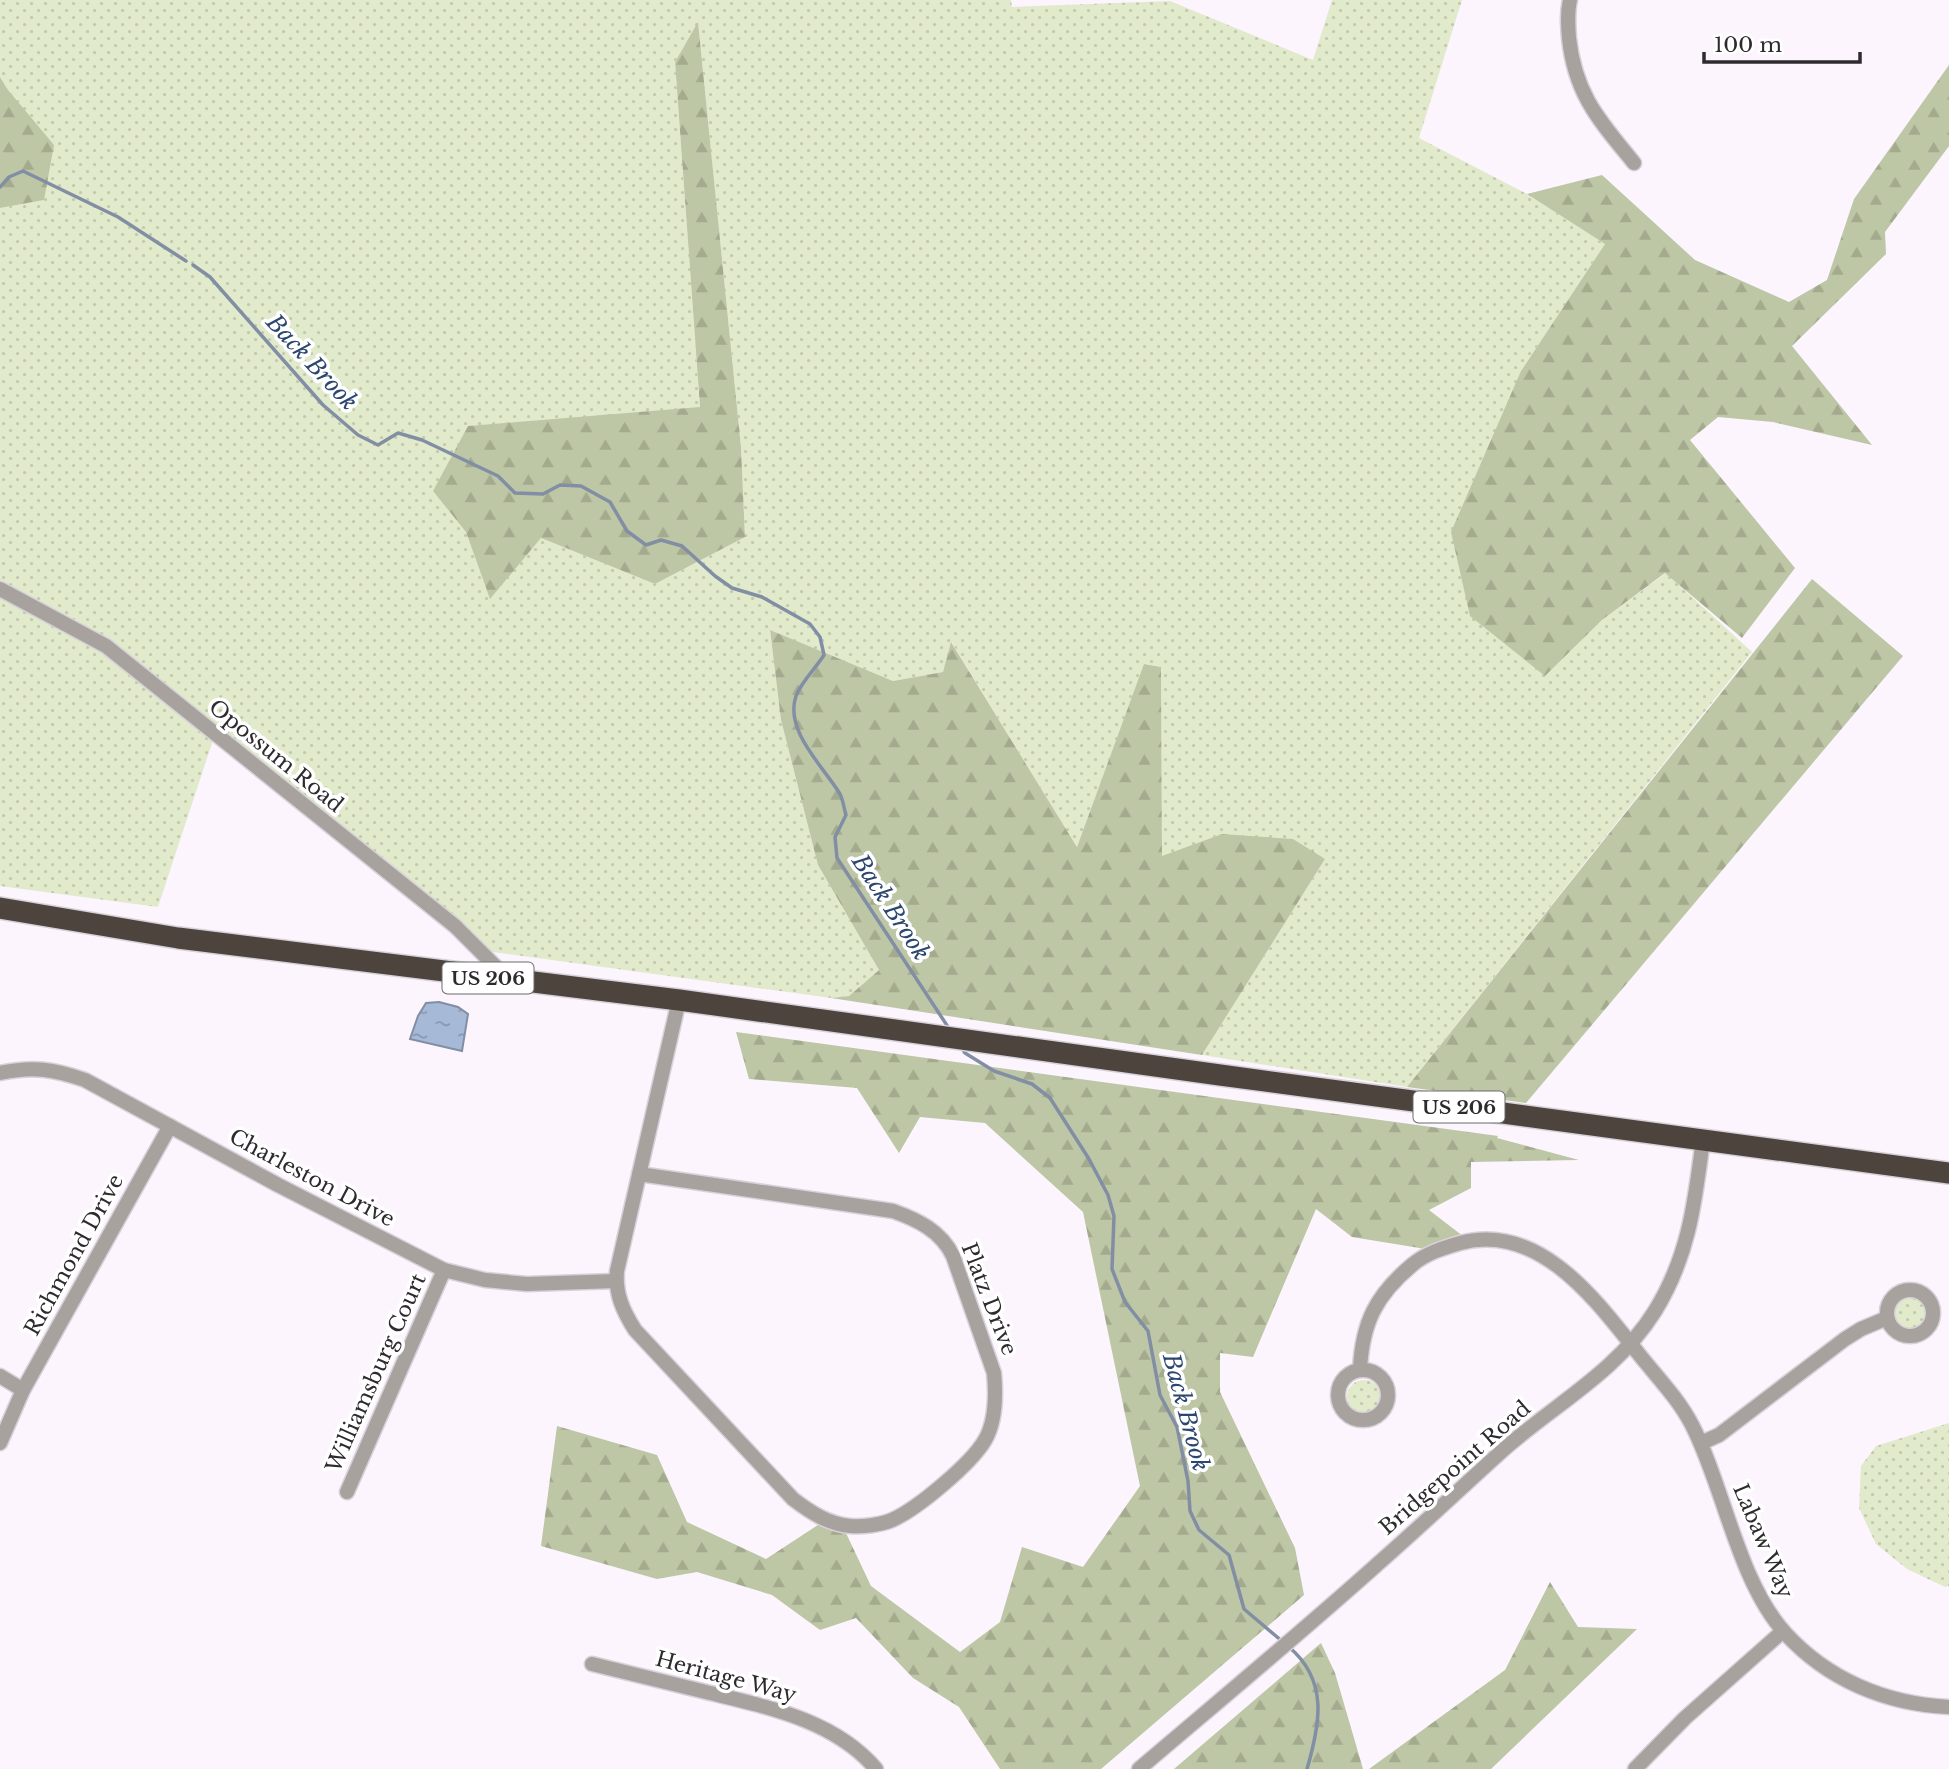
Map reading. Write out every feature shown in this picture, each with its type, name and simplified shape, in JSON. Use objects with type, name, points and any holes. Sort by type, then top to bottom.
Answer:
[{"type":"highway","name":"US 206","points":[[0,908],[178,938],[679,1000],[1220,1076],[1949,1173]]},
{"type":"street","points":[[1570,0],[1567,19],[1572,64],[1580,90],[1600,121],[1634,163]]},
{"type":"street","name":"Opossum Road","points":[[0,589],[106,646],[455,926],[509,980]]},
{"type":"street","name":"Platz Drive","points":[[639,1174],[893,1211],[911,1217],[936,1232],[953,1256],[994,1373],[996,1389],[991,1426],[975,1454],[906,1513],[889,1522],[859,1526],[832,1522],[813,1514],[793,1499],[635,1330],[622,1310],[616,1281],[639,1174],[679,1000]]},
{"type":"street","name":"Charleston Drive","points":[[0,1073],[27,1068],[55,1070],[85,1080],[278,1185],[444,1270],[485,1280],[527,1284],[616,1281]]},
{"type":"street","name":"Richmond Drive","points":[[0,1444],[23,1390],[170,1126]]},
{"type":"street","name":"Bridgepoint Road","points":[[1139,1769],[1381,1561],[1506,1448],[1595,1379],[1631,1344],[1666,1292],[1684,1250],[1691,1224],[1703,1139]]},
{"type":"street","name":"Labaw Way","points":[[1360,1370],[1361,1344],[1378,1300],[1394,1280],[1418,1260],[1437,1249],[1479,1240],[1501,1241],[1524,1246],[1551,1260],[1566,1270],[1584,1289],[1680,1404],[1700,1443],[1754,1584],[1783,1631],[1826,1669],[1860,1688],[1901,1702],[1949,1707]]},
{"type":"street","name":"Williamsburg Court","points":[[347,1492],[444,1270]]},
{"type":"street","points":[[1700,1443],[1718,1435],[1845,1339],[1887,1318]]},
{"type":"street","points":[[0,1376],[23,1390]]},
{"type":"street","points":[[1634,1769],[1685,1717],[1783,1631]]},
{"type":"street","name":"Heritage Way","points":[[592,1664],[792,1715],[833,1734],[861,1753],[876,1769]]},
{"type":"green space","points":[[0,0],[1011,0],[1012,7],[1170,1],[1313,60],[1332,0],[1462,0],[1419,138],[1527,194],[1605,244],[1521,371],[1545,676],[1602,620],[1666,573],[1752,652],[1407,1087],[1202,1055],[1325,859],[1222,834],[1162,857],[1161,667],[1145,664],[1077,847],[952,643],[943,672],[893,681],[770,631],[781,720],[818,865],[879,970],[849,996],[831,998],[493,952],[216,731],[158,907],[0,886],[0,208],[43,200],[8,90],[0,77]],"holes":[[[698,23],[741,447],[745,537],[655,584],[541,538],[490,598],[466,532],[468,426],[700,408],[675,62]]]},
{"type":"green space","points":[[698,22],[741,447],[745,537],[655,584],[541,538],[490,599],[466,532],[433,491],[468,426],[700,407],[675,62]]},
{"type":"green space","points":[[1949,65],[1949,146],[1885,232],[1886,254],[1792,346],[1872,445],[1773,422],[1718,417],[1690,440],[1795,568],[1742,638],[1665,573],[1602,620],[1545,676],[1470,616],[1451,532],[1521,371],[1605,244],[1527,194],[1602,175],[1695,260],[1789,302],[1827,280],[1854,199]]},
{"type":"green space","points":[[0,77],[54,145],[44,200],[0,208]]},
{"type":"green space","points":[[1812,579],[1903,656],[1526,1103],[1407,1087]]},
{"type":"green space","points":[[770,630],[893,681],[943,672],[951,642],[1077,847],[1144,664],[1161,667],[1162,856],[1222,834],[1293,839],[1325,859],[1202,1055],[831,998],[849,996],[879,970],[818,865],[781,720]]},
{"type":"green space","points":[[736,1032],[1498,1136],[1497,1138],[1579,1160],[1471,1162],[1471,1188],[1429,1210],[1472,1243],[1438,1251],[1352,1237],[1316,1209],[1253,1357],[1220,1353],[1220,1392],[1295,1548],[1304,1595],[1101,1769],[1000,1769],[959,1707],[913,1678],[856,1618],[820,1630],[772,1595],[697,1572],[657,1579],[541,1546],[557,1426],[657,1455],[687,1522],[766,1559],[821,1523],[845,1531],[871,1586],[960,1652],[1000,1622],[1022,1547],[1083,1567],[1140,1486],[1083,1212],[985,1123],[920,1117],[899,1153],[857,1088],[749,1079]]},
{"type":"green space","points":[[1912,1296],[1924,1301],[1929,1313],[1924,1325],[1912,1330],[1900,1325],[1895,1313],[1900,1301]]},
{"type":"green space","points":[[1364,1380],[1376,1385],[1381,1397],[1376,1409],[1364,1414],[1352,1409],[1347,1397],[1352,1385]]},
{"type":"green space","points":[[1949,1423],[1949,1586],[1945,1587],[1907,1569],[1876,1544],[1859,1508],[1861,1466],[1876,1446]]},
{"type":"green space","points":[[1550,1582],[1578,1627],[1637,1629],[1491,1769],[1369,1769],[1505,1670]]},
{"type":"green space","points":[[1321,1643],[1335,1673],[1363,1769],[1174,1769]]},
{"type":"water","points":[[439,1002],[458,1007],[468,1014],[462,1051],[410,1039],[426,1003]]},
{"type":"waterway","name":"Back Brook","points":[[0,187],[9,177],[23,171],[118,217],[186,261]]},
{"type":"waterway","name":"Back Brook","points":[[193,265],[210,277],[323,405],[358,435],[378,445],[398,433],[422,440],[498,476],[515,493],[543,494],[560,485],[581,486],[610,502],[627,531],[646,545],[661,540],[682,546],[732,588],[762,597],[810,624],[820,637],[824,655],[798,691],[794,709],[800,735],[843,801],[846,815],[835,837],[837,858],[950,1030]]},
{"type":"waterway","name":"Back Brook","points":[[962,1048],[965,1053],[994,1071],[1032,1084],[1050,1098],[1089,1159],[1108,1195],[1114,1216],[1112,1269],[1125,1302],[1148,1331],[1160,1395],[1177,1427],[1188,1481],[1190,1511],[1199,1530],[1229,1555],[1244,1609],[1283,1642]]},
{"type":"waterway","name":"Back Brook","points":[[1289,1647],[1302,1660],[1316,1689],[1318,1720],[1307,1769]]}]
